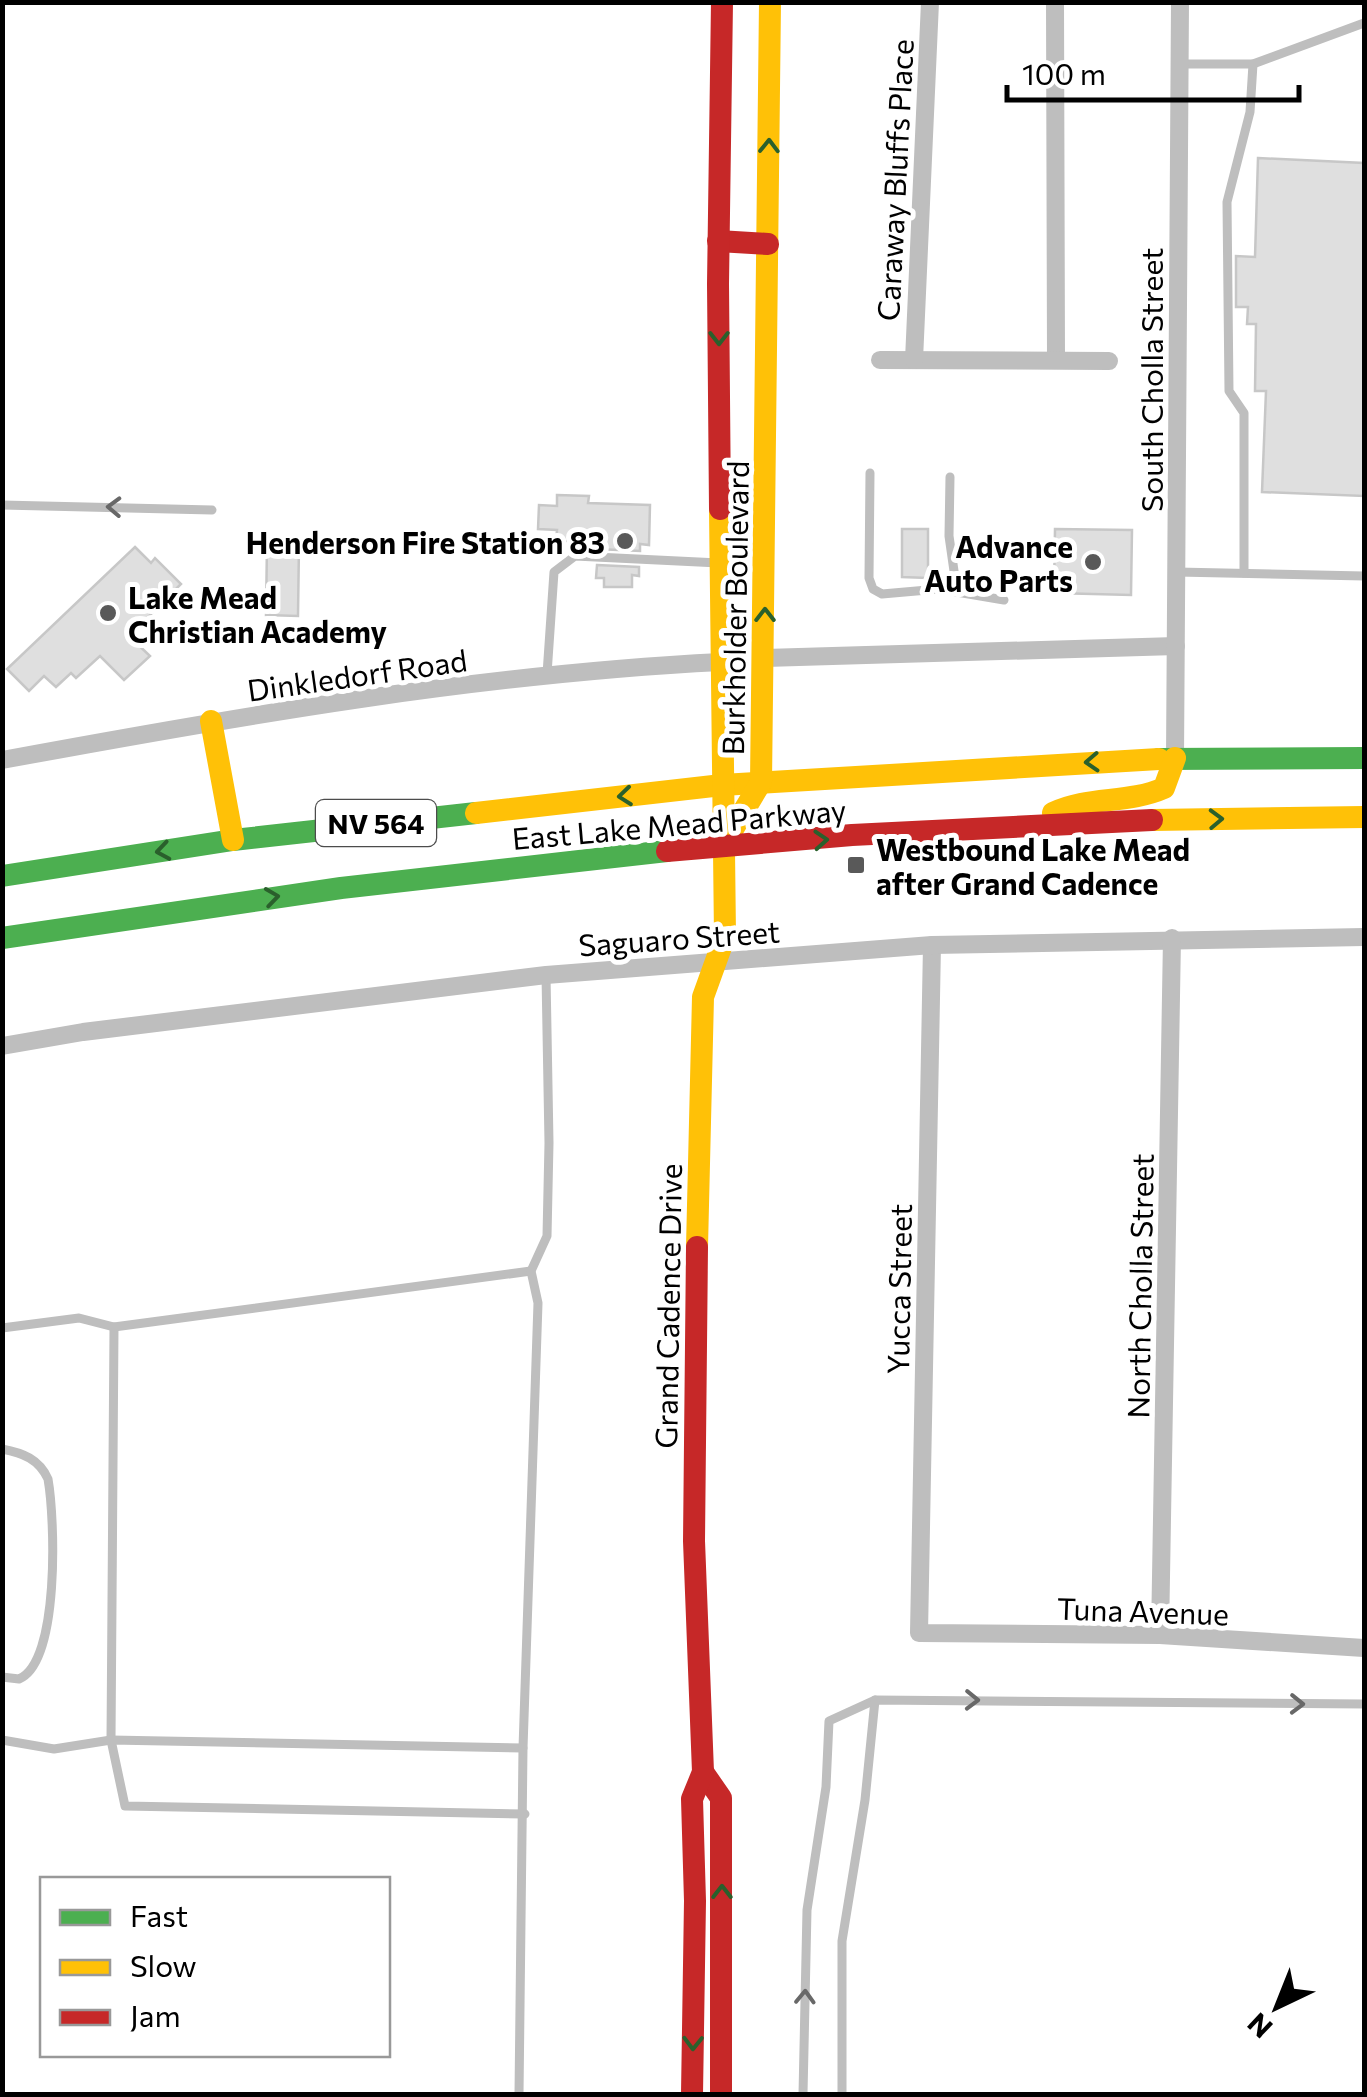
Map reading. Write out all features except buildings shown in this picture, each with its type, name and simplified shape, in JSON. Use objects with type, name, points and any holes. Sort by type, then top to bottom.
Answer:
[{"type":"main road","name":"Burkholder Boulevard","points":[[722,2],[718,241],[724,844]]},
{"type":"main road","name":"Burkholder Boulevard","points":[[724,844],[761,782],[770,2]]},
{"type":"main road","points":[[718,241],[768,244]]},
{"type":"main road","points":[[719,406],[766,404]]},
{"type":"main road","points":[[211,722],[233,840]]},
{"type":"main road","points":[[1034,824],[1066,805],[1145,799],[1164,788],[1175,758]]},
{"type":"main road","name":"East Lake Mead Parkway","points":[[2,876],[233,840],[722,785],[1175,758],[1364,758]]},
{"type":"main road","name":"East Lake Mead Parkway","points":[[2,938],[399,879],[724,844],[1034,824],[1364,817]]},
{"type":"main road","name":"Grand Cadence Drive","points":[[692,2094],[692,1799],[703,1772],[694,1541],[697,1194],[704,997],[724,936],[724,844]]},
{"type":"main road","name":"Grand Cadence Drive","points":[[703,1772],[721,1798],[721,2094]]},
{"type":"street","name":"Caraway Bluffs Place","points":[[914,360],[930,2]]},
{"type":"street","points":[[1055,2],[1056,360]]},
{"type":"street","name":"South Cholla Street","points":[[1175,758],[1180,2]]},
{"type":"street","points":[[880,360],[1109,361]]},
{"type":"street","points":[[765,658],[1176,646]]},
{"type":"street","name":"Dinkledorf Road","points":[[2,760],[211,722],[546,677],[721,662]]},
{"type":"street","name":"Saguaro Street","points":[[2,1046],[83,1032],[546,975],[932,945],[1364,937]]},
{"type":"street","name":"North Cholla Street","points":[[1160,1635],[1172,938]]},
{"type":"street","name":"Yucca Street","points":[[919,1634],[932,945]]},
{"type":"street","name":"Tuna Avenue","points":[[919,1634],[1160,1635],[1364,1648]]},
{"type":"lane","points":[[1180,64],[1253,64],[1364,23]]},
{"type":"lane","points":[[1244,573],[1244,413],[1229,390],[1227,202],[1250,112],[1253,64]]},
{"type":"lane","points":[[870,473],[869,578],[873,589],[882,594],[940,588],[1004,600]]},
{"type":"lane","points":[[950,478],[949,536],[957,592]]},
{"type":"lane","points":[[2,505],[212,510]]},
{"type":"lane","points":[[546,677],[550,586],[554,572],[576,556],[720,563]]},
{"type":"lane","points":[[1176,572],[1364,576]]},
{"type":"lane","points":[[519,2094],[523,1748],[538,1303],[531,1271],[547,1236],[546,975]]},
{"type":"lane","points":[[2,1328],[79,1318],[114,1327],[531,1271]]},
{"type":"lane","points":[[114,1327],[111,1740],[124,1806],[524,1814]]},
{"type":"lane","points":[[2,1449],[38,1463],[48,1480],[51,1603],[43,1648],[34,1668],[18,1679],[2,1677]]},
{"type":"lane","points":[[842,2094],[842,1942],[865,1800],[874,1700]]},
{"type":"lane","points":[[802,2094],[807,1910],[826,1787],[829,1721],[874,1700],[1364,1704]]},
{"type":"lane","points":[[2,1740],[54,1748],[111,1740],[523,1748]]},
{"type":"traffic: fast","points":[[1159,759],[1364,758]]},
{"type":"traffic: fast","points":[[2,876],[233,840],[476,813]]},
{"type":"traffic: fast","points":[[2,938],[341,888],[667,851]]},
{"type":"traffic: slow","points":[[724,844],[761,782],[770,2]]},
{"type":"traffic: slow","points":[[697,1247],[703,997],[725,936],[720,509]]},
{"type":"traffic: slow","points":[[211,721],[233,840]]},
{"type":"traffic: slow","points":[[1053,813],[1164,788],[1175,758]]},
{"type":"traffic: slow","points":[[476,813],[722,785],[1159,759]]},
{"type":"traffic: slow","points":[[1152,820],[1364,817]]},
{"type":"traffic: jam","points":[[720,509],[722,2]]},
{"type":"traffic: jam","points":[[718,241],[768,244]]},
{"type":"traffic: jam","points":[[667,851],[852,835],[1152,820]]},
{"type":"traffic: jam","points":[[692,2094],[692,1799],[703,1772],[694,1541],[697,1247]]},
{"type":"traffic: jam","points":[[703,1772],[721,1798],[721,2094]]},
{"type":"place","name":"Henderson Fire Station 83","points":[[625,541]]},
{"type":"place","name":"Advance Auto Parts","points":[[1093,562]]},
{"type":"place","name":"Lake Mead Christian Academy","points":[[108,613]]},
{"type":"place","name":"Westbound Lake Mead after Grand Cadence","points":[[856,865]]}]
